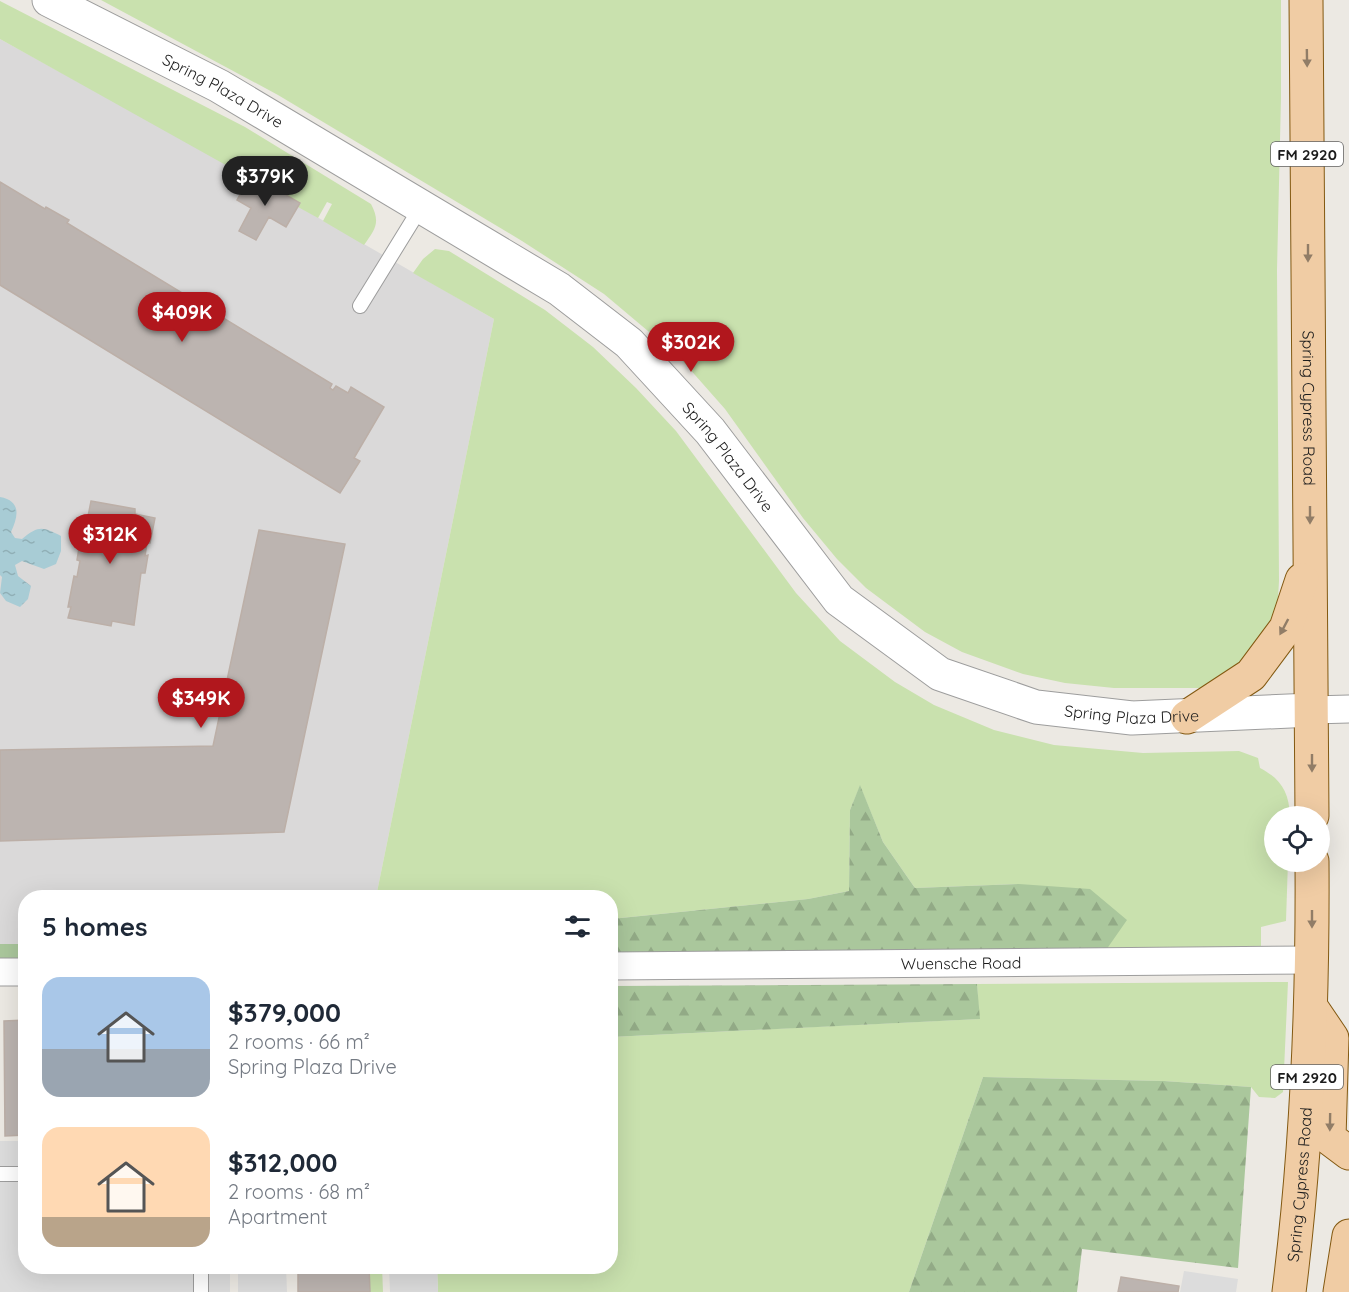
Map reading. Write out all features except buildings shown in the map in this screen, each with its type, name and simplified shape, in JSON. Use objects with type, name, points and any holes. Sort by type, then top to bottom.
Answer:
[{"type":"main road","name":"Spring Cypress Road","points":[[1306,0],[1312,806]]},
{"type":"main road","points":[[1187,717],[1251,675],[1286,628],[1311,553]]},
{"type":"main road","name":"Spring Cypress Road","points":[[1289,1292],[1298,1223],[1311,1007],[1312,872]]},
{"type":"main road","points":[[1311,1007],[1332,1038],[1329,1138],[1349,1153]]},
{"type":"main road","points":[[1340,1292],[1349,1236]]},
{"type":"street","name":"Spring Plaza Drive","points":[[49,0],[219,86],[559,289],[629,343],[710,431],[839,600],[940,674],[1036,707],[1132,718],[1312,710]]},
{"type":"street","points":[[1312,710],[1349,709]]},
{"type":"street","name":"Wuensche Road","points":[[618,966],[1312,960]]},
{"type":"street","points":[[0,972],[18,972]]},
{"type":"lane","points":[[360,306],[421,207]]},
{"type":"lane","points":[[0,1174],[18,1174]]},
{"type":"lane","points":[[201,1274],[201,1292]]},
{"type":"shaded area","points":[[0,39],[180,138],[494,319],[377,890],[18,890],[18,944],[0,944]]},
{"type":"shaded area","points":[[0,1141],[18,1141],[18,1274],[230,1274],[230,1292],[0,1292]]},
{"type":"shaded area","points":[[1184,1271],[1238,1279],[1236,1292],[1180,1292]]},
{"type":"shaded area","points":[[238,1274],[286,1274],[287,1292],[238,1292]]},
{"type":"shaded area","points":[[389,1274],[437,1274],[438,1292],[390,1292]]},
{"type":"green space","points":[[101,0],[1281,0],[1277,270],[1279,581],[1277,616],[1253,663],[1204,688],[1114,688],[1065,683],[1023,674],[962,652],[925,632],[866,588],[837,559],[803,518],[725,409],[680,358],[604,294],[522,241],[278,95]]},
{"type":"green space","points":[[0,1],[245,127],[371,204],[376,221],[371,235],[364,245],[323,221],[332,204],[327,202],[318,218],[298,207],[300,203],[251,175],[249,178],[0,39]]},
{"type":"green space","points":[[435,249],[449,251],[545,310],[593,347],[676,431],[796,593],[840,641],[895,682],[934,705],[994,730],[1054,745],[1143,753],[1239,751],[1258,758],[1260,768],[1273,777],[1286,793],[1289,806],[1264,806],[1264,872],[1288,872],[1286,921],[1261,927],[1261,954],[1104,953],[1019,884],[915,888],[883,842],[860,786],[850,810],[849,891],[808,899],[618,918],[618,890],[377,890],[494,319],[413,273],[423,259]]},
{"type":"green space","points":[[860,785],[883,842],[915,888],[1019,884],[1090,889],[1127,920],[1104,953],[618,956],[618,918],[808,899],[849,891],[850,810]]},
{"type":"green space","points":[[0,944],[18,944],[18,964],[0,965]]},
{"type":"green space","points":[[1288,982],[1283,1092],[1275,1098],[1259,1097],[1251,1087],[1164,1081],[983,1077],[909,1292],[438,1292],[437,1274],[618,1274],[618,1037],[979,1019],[977,984]]},
{"type":"green space","points":[[977,984],[980,1019],[618,1037],[618,986]]},
{"type":"green space","points":[[983,1077],[1164,1081],[1251,1087],[1238,1268],[1082,1249],[1077,1292],[909,1292]]},
{"type":"green space","points":[[369,1274],[382,1274],[383,1292],[370,1292]]},
{"type":"water","points":[[0,497],[12,502],[15,506],[16,515],[11,532],[15,538],[22,539],[33,531],[41,529],[61,536],[61,551],[56,564],[44,569],[22,561],[15,565],[18,576],[31,586],[28,599],[20,607],[6,601],[0,593],[2,577],[0,575]]}]
